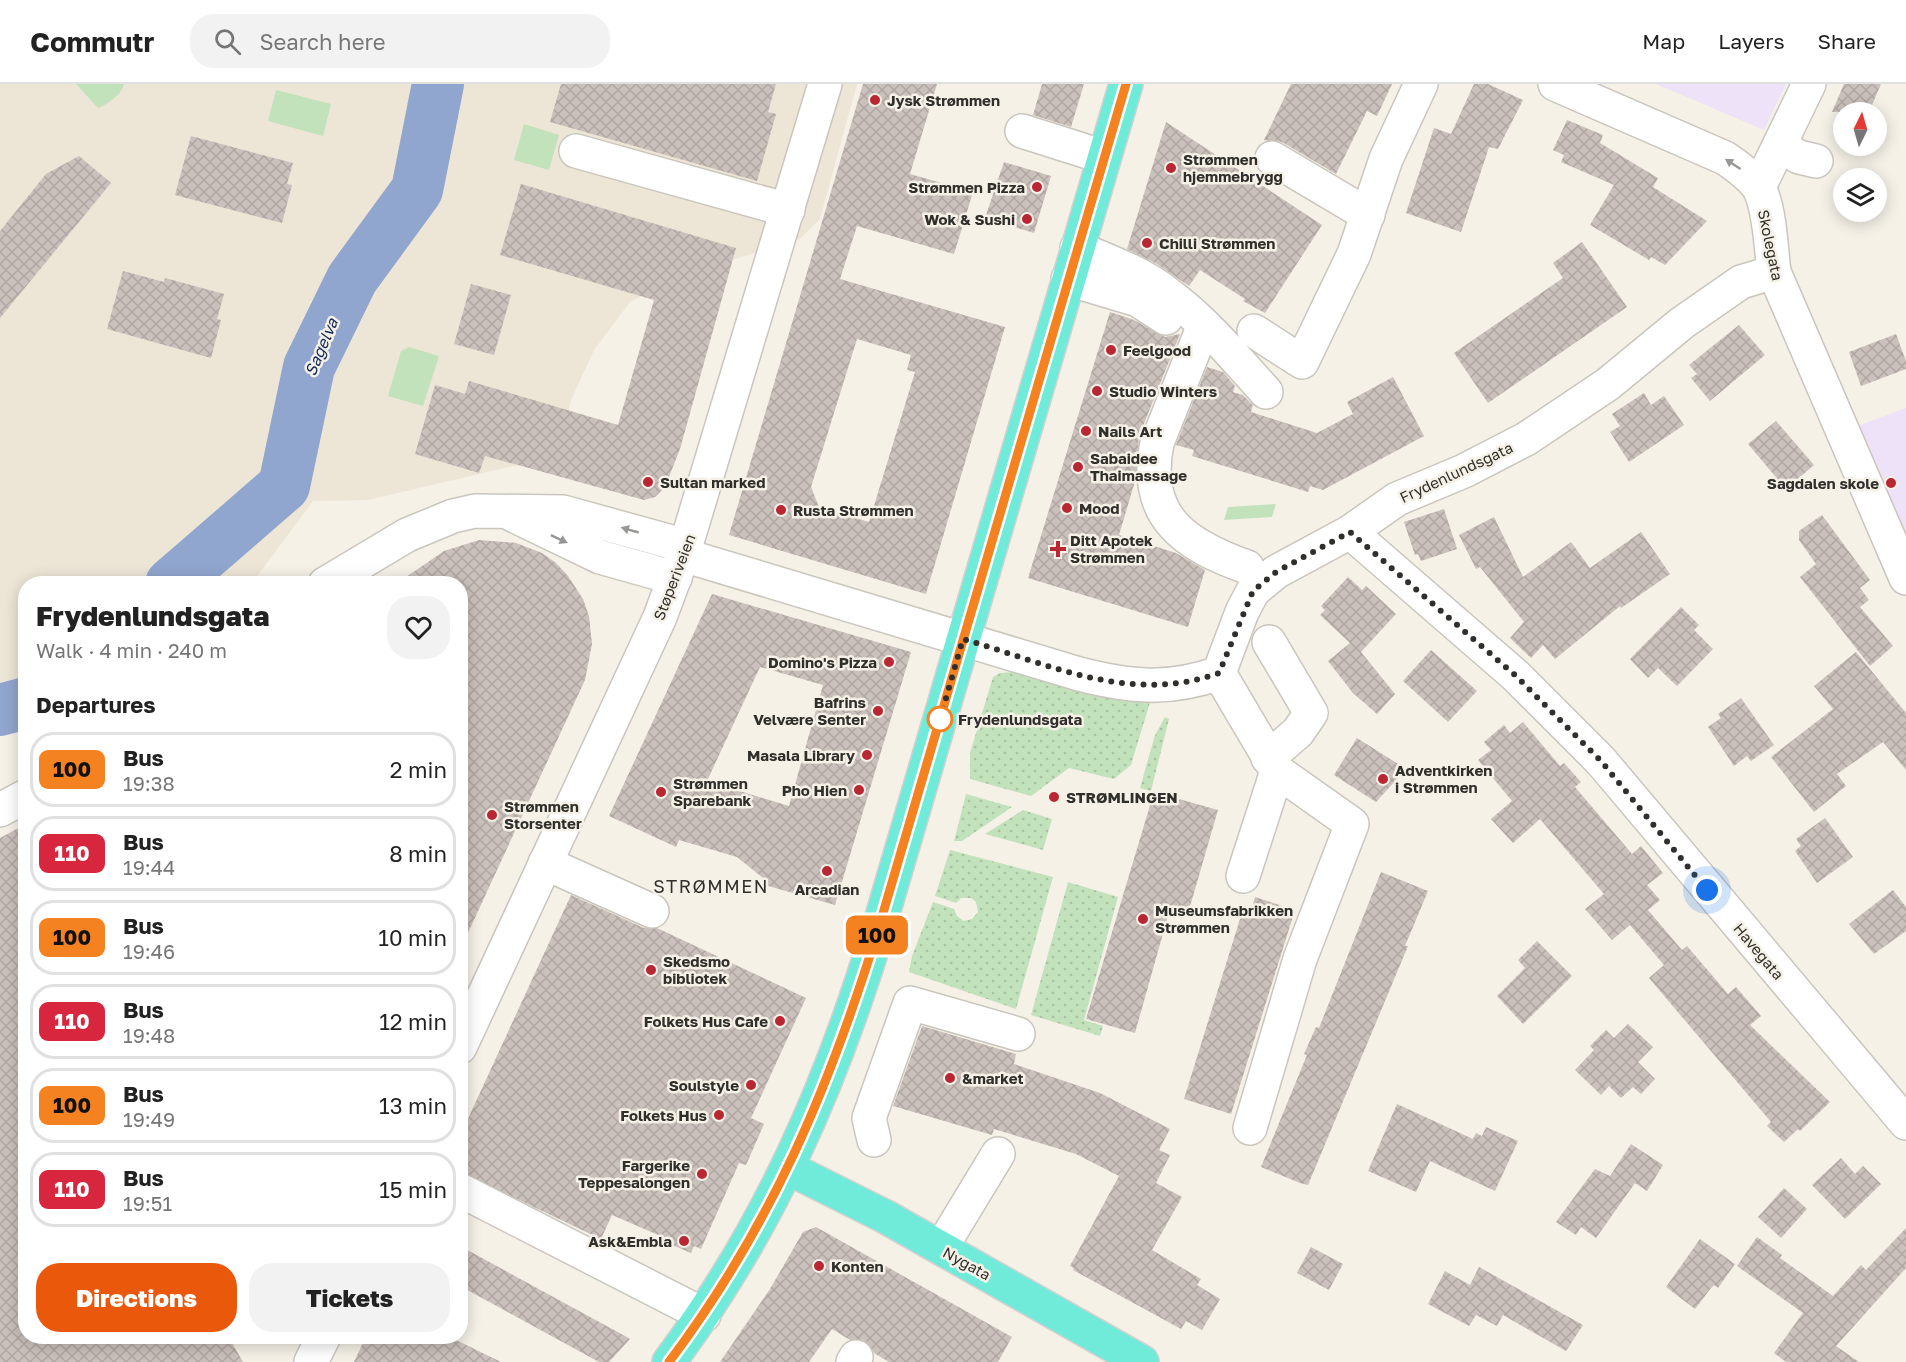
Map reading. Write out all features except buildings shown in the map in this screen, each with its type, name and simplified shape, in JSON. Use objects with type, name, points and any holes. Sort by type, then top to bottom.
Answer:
[{"type":"main road","points":[[669,1362],[704,1315],[747,1246],[788,1168],[825,1087],[852,1013],[1126,84]]},
{"type":"main road","name":"Nygata","points":[[788,1168],[941,1248],[1142,1362]]},
{"type":"street","name":"Støperiveien","points":[[468,1030],[660,617],[682,560],[825,84]]},
{"type":"street","points":[[1254,331],[1302,362],[1354,254],[1386,159],[1421,84]]},
{"type":"street","points":[[1555,84],[1725,158],[1742,169],[1759,187],[1809,84]]},
{"type":"street","points":[[1022,131],[1104,157]]},
{"type":"street","points":[[1780,146],[1799,157],[1816,161]]},
{"type":"street","points":[[576,151],[788,210]]},
{"type":"street","points":[[1272,158],[1338,195],[1368,215]]},
{"type":"street","name":"Skolegata","points":[[1759,187],[1768,222],[1774,272],[1906,578]]},
{"type":"street","points":[[1077,248],[1167,292],[1194,325],[1266,392]]},
{"type":"street","name":"Frydenlundsgata","points":[[1219,673],[1253,591],[1276,572],[1350,532],[1397,499],[1464,471],[1526,440],[1608,384],[1682,323],[1741,282],[1774,272]]},
{"type":"street","points":[[1068,279],[1137,300],[1194,325]]},
{"type":"street","points":[[1194,325],[1157,443],[1153,461],[1154,480],[1167,514],[1183,536],[1214,555],[1247,567]]},
{"type":"street","points":[[338,576],[383,547],[443,519],[475,511],[507,512],[600,557],[682,560],[1122,685],[1160,686],[1191,683],[1219,673],[1272,764],[1352,824],[1300,959],[1250,1128]]},
{"type":"street","name":"Havegata","points":[[1350,532],[1516,676],[1601,761],[1906,1123]]},
{"type":"street","points":[[1243,876],[1272,764],[1311,713],[1269,642]]},
{"type":"street","points":[[0,810],[18,800]]},
{"type":"street","points":[[545,863],[652,911]]},
{"type":"street","points":[[874,1140],[869,1118],[910,1003],[1018,1034]]},
{"type":"street","points":[[941,1248],[998,1154]]},
{"type":"street","points":[[468,1194],[704,1315]]},
{"type":"street","points":[[311,1362],[320,1344]]},
{"type":"shaded area","points":[[0,84],[857,84],[820,219],[800,239],[686,274],[630,302],[594,350],[571,400],[560,455],[368,500],[313,501],[257,576],[18,576],[18,733],[0,732]]},
{"type":"shaded area","points":[[1656,84],[1786,84],[1764,130]]},
{"type":"shaded area","name":"Sagdalen skole","points":[[1906,408],[1906,552],[1855,427]]},
{"type":"green space","points":[[76,84],[124,84],[114,98],[98,108]]},
{"type":"green space","points":[[276,90],[331,104],[323,136],[268,121]]},
{"type":"green space","points":[[524,124],[559,135],[549,170],[514,160]]},
{"type":"green space","points":[[409,347],[439,356],[423,406],[388,396],[401,351]]},
{"type":"green space","points":[[1276,504],[1272,517],[1224,520],[1228,507]]},
{"type":"green space","points":[[1014,672],[1151,699],[1131,765],[1114,779],[1069,768],[1031,796],[970,779],[970,753],[993,677],[1000,673]]},
{"type":"green space","points":[[1165,717],[1169,719],[1151,791],[1140,788],[1155,735]]},
{"type":"green space","points":[[966,794],[1012,807],[962,841],[954,841]]},
{"type":"green space","points":[[1023,810],[1052,819],[1043,850],[985,834]]},
{"type":"green space","points":[[950,850],[1053,877],[1016,1009],[909,972],[912,956],[933,902],[954,909],[957,916],[964,921],[972,919],[978,912],[976,902],[971,898],[961,898],[956,903],[935,896]]},
{"type":"green space","points":[[1068,882],[1118,897],[1084,1020],[1103,1026],[1100,1036],[1031,1015]]},
{"type":"waterway","name":"Sagelva","points":[[180,576],[284,486],[309,367],[352,279],[417,190],[438,84]]},
{"type":"waterway","name":"Sagelva","points":[[0,710],[18,705]]},
{"type":"bus line","name":"100","points":[[669,1362],[704,1315],[768,1209],[808,1126],[839,1051],[867,969],[1126,84]]},
{"type":"place","name":"Jysk Strømmen","points":[[875,100]]},
{"type":"place","name":"Strømmen hjemmebrygg","points":[[1171,168]]},
{"type":"place","name":"Strømmen Pizza","points":[[1037,187]]},
{"type":"place","name":"Wok & Sushi","points":[[1027,219]]},
{"type":"place","name":"Chilli Strømmen","points":[[1147,243]]},
{"type":"place","name":"Feelgood","points":[[1111,350]]},
{"type":"place","name":"Studio Winters","points":[[1097,391]]},
{"type":"place","name":"Nails Art","points":[[1086,431]]},
{"type":"place","name":"Sabaidee Thaimassage","points":[[1078,467]]},
{"type":"place","name":"Sultan marked","points":[[648,482]]},
{"type":"place","name":"Sagdalen skole","points":[[1891,483]]},
{"type":"place","name":"Mood","points":[[1067,508]]},
{"type":"place","name":"Rusta Strømmen","points":[[781,510]]},
{"type":"place","name":"Ditt Apotek Strømmen","points":[[1058,549]]},
{"type":"place","name":"Domino's Pizza","points":[[889,662]]},
{"type":"place","name":"Bafrins Velvære Senter","points":[[878,711]]},
{"type":"place","name":"Frydenlundsgata","points":[[940,719]]},
{"type":"place","name":"Masala Library","points":[[867,755]]},
{"type":"place","name":"Adventkirken i Strømmen","points":[[1383,779]]},
{"type":"place","name":"Pho Hien","points":[[859,790]]},
{"type":"place","name":"Strømmen Sparebank","points":[[661,792]]},
{"type":"place","name":"STRØMLINGEN","points":[[1054,797]]},
{"type":"place","name":"Strømmen Storsenter","points":[[492,815]]},
{"type":"place","name":"Arcadian","points":[[827,871]]},
{"type":"place","name":"Museumsfabrikken Strømmen","points":[[1143,919]]},
{"type":"place","name":"Skedsmo bibliotek","points":[[651,970]]},
{"type":"place","name":"Folkets Hus Cafe","points":[[780,1021]]},
{"type":"place","name":"&market","points":[[950,1078]]},
{"type":"place","name":"Soulstyle","points":[[751,1085]]},
{"type":"place","name":"Folkets Hus","points":[[719,1115]]},
{"type":"place","name":"Fargerike Teppesalongen","points":[[702,1174]]},
{"type":"place","name":"Ask&Embla","points":[[684,1241]]},
{"type":"place","name":"Konten","points":[[819,1266]]},
{"type":"district","name":"STRØMMEN","points":[[711,886]]},
{"type":"route","points":[[940,719],[963,639],[1122,685],[1160,686],[1191,683],[1219,673],[1242,612],[1253,591],[1276,572],[1350,532],[1516,676],[1601,761],[1707,890]]}]
